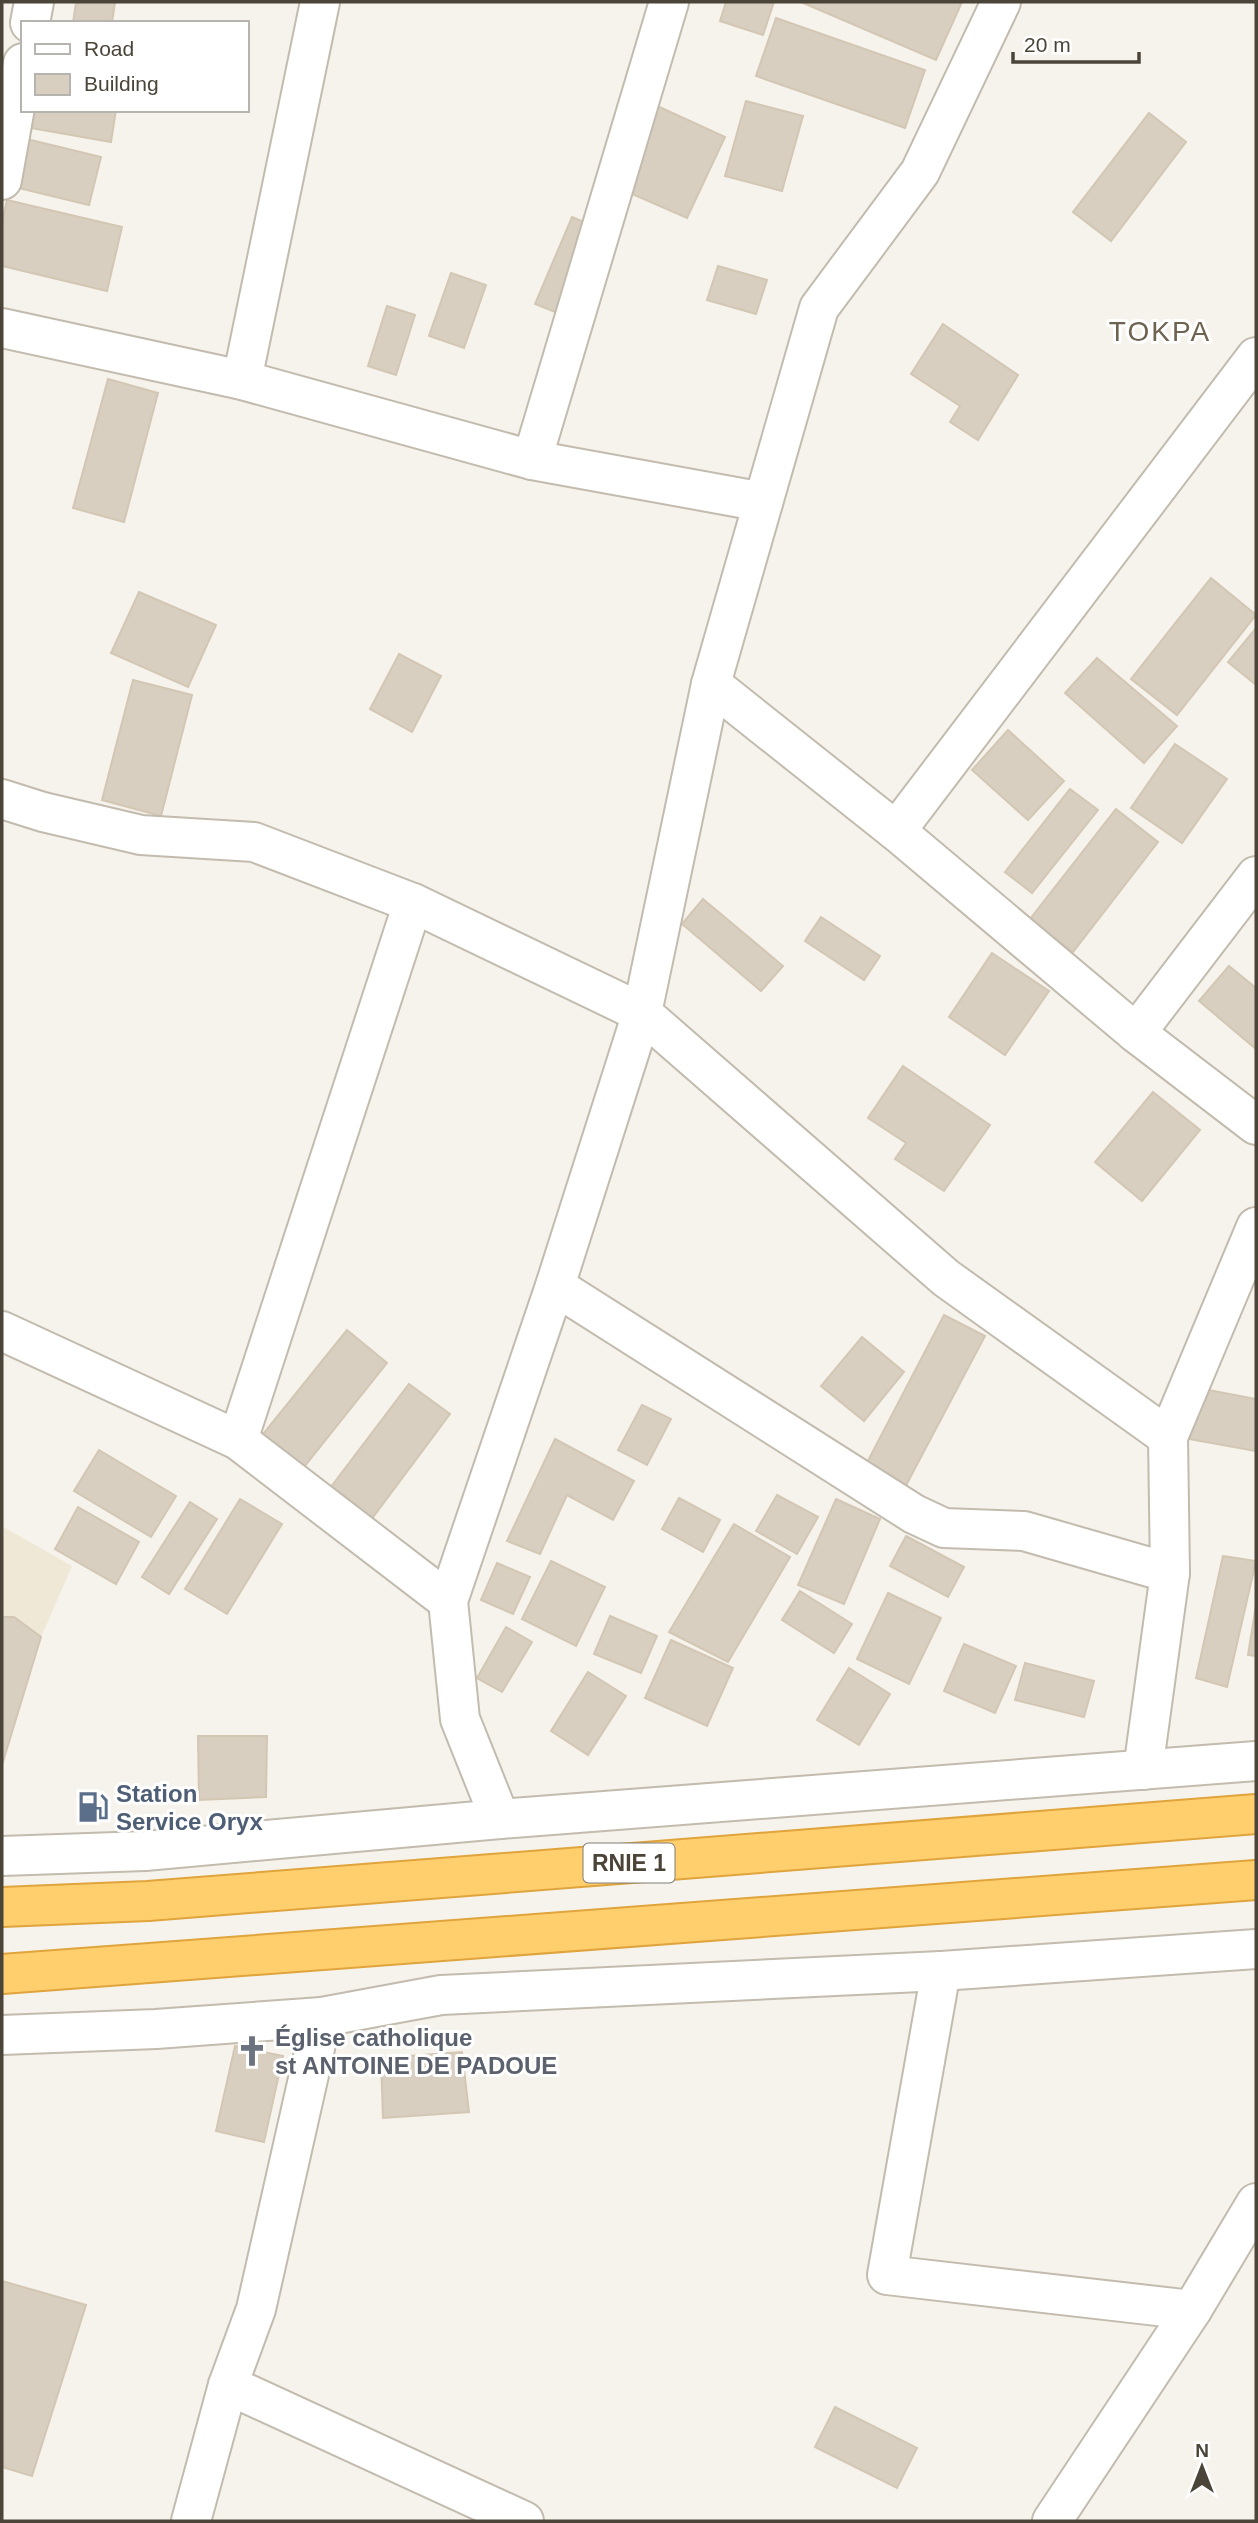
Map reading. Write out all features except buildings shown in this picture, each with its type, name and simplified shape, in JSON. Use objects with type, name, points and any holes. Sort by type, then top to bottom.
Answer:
[{"type":"highway","name":"RNIE 1","points":[[2,1907],[148,1901],[1256,1814]]},
{"type":"highway","points":[[2,1974],[1256,1880]]},
{"type":"street","points":[[30,21],[34,2]]},
{"type":"street","points":[[242,380],[320,2]]},
{"type":"street","points":[[532,460],[669,2]]},
{"type":"street","points":[[500,1819],[460,1719],[448,1601],[555,1286],[642,1013],[711,684],[819,307],[920,172],[1002,2]]},
{"type":"street","points":[[2,180],[21,74]]},
{"type":"street","points":[[2,328],[242,380],[532,460],[764,502]]},
{"type":"street","points":[[896,831],[1256,357]]},
{"type":"street","points":[[711,684],[896,831],[1136,1033],[1256,1125]]},
{"type":"street","points":[[2,799],[43,812],[141,835],[254,842],[413,903],[642,1013],[946,1278],[1168,1437]]},
{"type":"street","points":[[1136,1033],[1256,876]]},
{"type":"street","points":[[238,1440],[413,903]]},
{"type":"street","points":[[1143,1770],[1170,1573],[1168,1437],[1256,1227]]},
{"type":"street","points":[[555,1286],[924,1519],[944,1528],[1024,1531],[1170,1573]]},
{"type":"street","points":[[2,1331],[238,1440],[448,1601]]},
{"type":"street","points":[[2,1856],[145,1850],[500,1819],[1256,1761]]},
{"type":"street","points":[[2,2035],[156,2029],[322,2017],[441,1995],[941,1971],[1256,1949]]},
{"type":"street","points":[[941,1971],[887,2275],[1192,2310]]},
{"type":"street","points":[[191,2521],[228,2385],[256,2309],[322,2017]]},
{"type":"street","points":[[1052,2521],[1192,2310],[1256,2203]]},
{"type":"street","points":[[228,2385],[524,2521]]},
{"type":"shaded area","points":[[2,1526],[72,1566],[41,1637],[2,1765]]},
{"type":"place","name":"Station Service Oryx","points":[[93,1807]]},
{"type":"place","name":"Église catholique st ANTOINE DE PADOUE","points":[[252,2051]]},
{"type":"district","name":"TOKPA","points":[[1160,331]]}]
